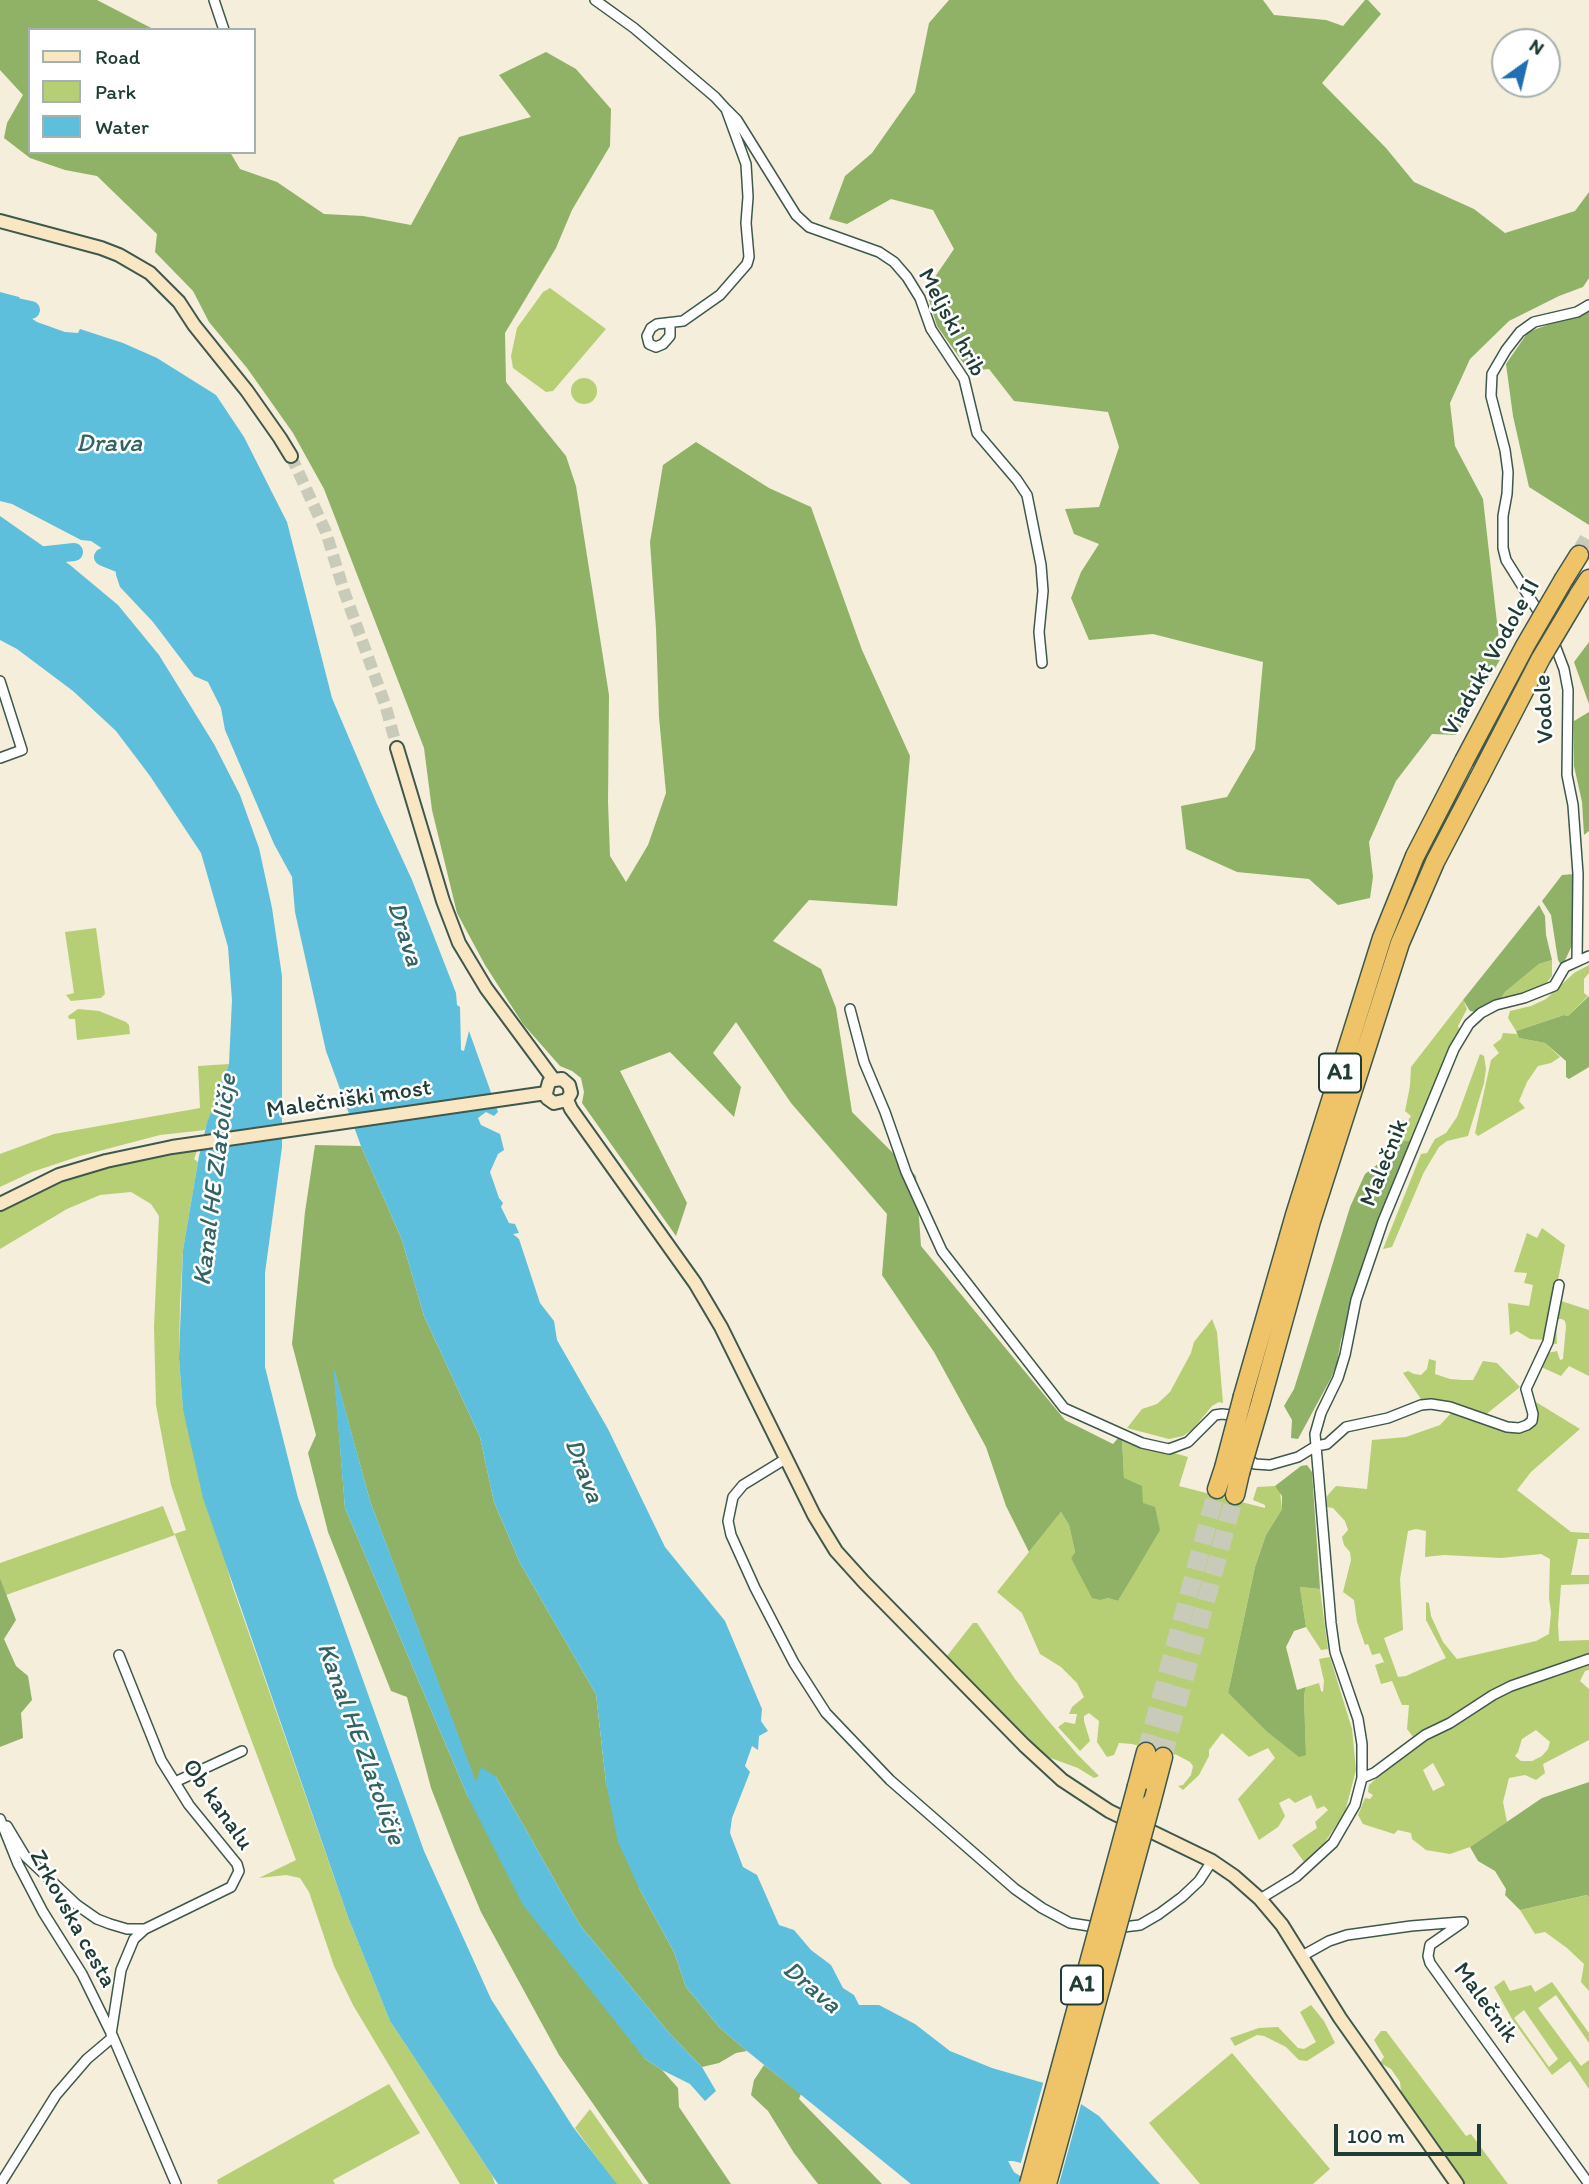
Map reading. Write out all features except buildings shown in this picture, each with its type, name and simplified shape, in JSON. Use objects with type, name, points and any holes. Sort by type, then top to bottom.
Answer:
[{"type":"highway","name":"Viadukt Vodole II","points":[[1252,1398],[1295,1215],[1382,937],[1415,856],[1525,646],[1579,555]]},
{"type":"highway","name":"Viadukt Vodole II","points":[[1252,1398],[1400,943],[1435,862],[1541,658],[1589,579]]},
{"type":"highway","name":"A1","points":[[1235,1495],[1232,1471],[1252,1398]]},
{"type":"highway","name":"A1","points":[[1217,1489],[1232,1471]]},
{"type":"highway","name":"A1","points":[[1029,2184],[1146,1752]]},
{"type":"highway","name":"A1","points":[[1047,2184],[1163,1757]]},
{"type":"street","points":[[214,0],[222,28]]},
{"type":"street","name":"Meljski hrib","points":[[595,0],[634,27],[698,81],[737,120],[796,215],[809,227],[879,252],[894,262],[907,277],[920,298],[931,329],[964,379],[977,433],[1027,495],[1042,578],[1042,663]]},
{"type":"street","name":"Meljski hrib","points":[[670,324],[683,321],[720,295],[741,273],[749,257],[746,164],[726,109]]},
{"type":"street","points":[[0,221],[119,255],[163,284],[267,417],[291,456]]},
{"type":"street","name":"Vodole","points":[[1577,961],[1578,874],[1573,805],[1567,775],[1568,690],[1564,669],[1548,627],[1506,560],[1503,548],[1503,516],[1508,472],[1505,450],[1490,396],[1492,374],[1520,332],[1534,322],[1577,312],[1589,305]]},
{"type":"street","points":[[0,681],[22,750],[0,758]]},
{"type":"street","points":[[397,748],[443,901],[459,943],[486,988],[554,1080]]},
{"type":"street","points":[[1577,961],[1589,956]]},
{"type":"street","name":"Malečnik","points":[[1260,1899],[1296,1877],[1333,1843],[1355,1805],[1362,1778],[1362,1744],[1358,1719],[1335,1652],[1315,1446],[1315,1434],[1321,1413],[1338,1378],[1356,1300],[1383,1221],[1461,1036],[1481,1013],[1554,985],[1565,967],[1577,961]]},
{"type":"street","points":[[850,1009],[864,1062],[906,1172],[942,1251],[1064,1408],[1142,1443],[1168,1449],[1188,1441],[1214,1415],[1240,1416],[1247,1419],[1248,1426],[1243,1451],[1246,1458],[1255,1464],[1270,1465],[1298,1457],[1315,1446],[1326,1444],[1346,1427],[1388,1418],[1421,1405],[1450,1407],[1507,1427],[1519,1428],[1527,1425],[1533,1414],[1526,1389],[1548,1342],[1559,1285]]},
{"type":"street","points":[[568,1100],[554,1103],[539,1094],[554,1080],[562,1079],[569,1085],[571,1093],[568,1100],[571,1109],[695,1283],[747,1374],[814,1515],[836,1550],[864,1582],[1062,1780],[1100,1806],[1212,1861],[1240,1880],[1260,1899],[1282,1925],[1340,2018],[1457,2184]]},
{"type":"street","name":"Malečniški most","points":[[0,1204],[59,1175],[106,1161],[172,1147],[539,1094]]},
{"type":"street","points":[[787,1458],[743,1485],[733,1497],[728,1521],[731,1535],[794,1663],[826,1713],[890,1780],[1015,1889],[1070,1923],[1109,1929],[1140,1925],[1182,1898],[1199,1881],[1212,1861]]},
{"type":"street","name":"Ob kanalu","points":[[119,1655],[161,1760],[189,1805],[237,1864],[239,1871],[231,1887],[145,1929]]},
{"type":"street","points":[[1362,1778],[1374,1773],[1425,1735],[1450,1723],[1493,1695],[1511,1686],[1589,1659]]},
{"type":"street","points":[[175,1782],[242,1751]]},
{"type":"street","points":[[0,1817],[25,1857],[77,1905],[97,1919],[110,1924],[127,1929],[145,1929]]},
{"type":"street","name":"Zrkovska cesta","points":[[0,1817],[24,1876],[43,1912],[82,1973],[112,2035],[176,2184]]},
{"type":"street","name":"Malečnik","points":[[1302,1956],[1329,1941],[1347,1935],[1463,1922],[1430,1945],[1430,1963],[1589,2184]]},
{"type":"street","points":[[1,2183],[56,2095],[112,2035],[121,1970],[134,1939],[145,1929]]},
{"type":"green space","points":[[0,0],[97,0],[151,28],[28,28],[28,154],[231,154],[240,169],[277,182],[324,214],[363,216],[411,225],[459,137],[531,117],[499,75],[546,52],[576,69],[611,109],[610,146],[572,210],[556,248],[505,333],[506,382],[566,456],[576,486],[609,695],[610,856],[626,882],[648,845],[666,793],[659,717],[650,542],[663,465],[696,442],[769,488],[811,507],[862,650],[910,756],[897,906],[809,900],[773,941],[821,969],[836,1008],[852,1112],[916,1176],[921,1246],[1065,1420],[1113,1444],[1119,1437],[1122,1438],[1124,1478],[1142,1486],[1143,1503],[1155,1507],[1160,1530],[1118,1601],[1092,1598],[1071,1558],[1075,1552],[1069,1525],[1061,1512],[1029,1552],[1006,1506],[986,1447],[934,1352],[882,1275],[887,1214],[791,1103],[736,1022],[713,1053],[741,1087],[734,1117],[670,1052],[620,1071],[687,1203],[676,1236],[582,1103],[584,1092],[581,1078],[560,1066],[523,1024],[485,965],[457,913],[432,810],[424,748],[324,489],[293,433],[247,368],[209,322],[193,291],[155,252],[157,234],[97,176],[65,170],[30,158],[4,138],[7,123],[23,95],[0,70]]},
{"type":"green space","points":[[949,0],[1263,0],[1274,15],[1326,20],[1343,26],[1365,0],[1368,0],[1381,14],[1322,83],[1386,148],[1414,182],[1474,209],[1505,233],[1575,211],[1589,192],[1589,278],[1583,287],[1509,321],[1470,359],[1450,403],[1455,446],[1483,499],[1501,658],[1456,735],[1432,734],[1396,781],[1369,842],[1373,877],[1370,898],[1338,905],[1309,879],[1237,872],[1186,849],[1181,806],[1227,797],[1255,749],[1263,662],[1153,634],[1089,640],[1071,598],[1081,572],[1099,544],[1074,534],[1065,509],[1099,507],[1119,447],[1108,412],[1014,401],[989,369],[969,371],[937,326],[926,290],[954,249],[933,210],[891,199],[847,224],[829,219],[845,176],[872,153],[915,92],[929,23]]},
{"type":"green space","points":[[550,288],[606,329],[553,391],[546,392],[513,368],[511,356],[517,328],[543,292]]},
{"type":"green space","points":[[1589,303],[1589,525],[1529,487],[1513,416],[1506,364],[1528,332],[1558,321]]},
{"type":"green space","points":[[584,378],[593,382],[597,391],[593,400],[584,404],[575,400],[571,391],[575,382]]},
{"type":"green space","points":[[1589,642],[1589,704],[1574,662]]},
{"type":"green space","points":[[1589,712],[1589,831],[1584,835],[1582,802],[1574,766],[1574,721]]},
{"type":"green space","points":[[1574,874],[1574,941],[1562,967],[1558,960],[1551,915],[1542,901],[1562,875]]},
{"type":"green space","points":[[1539,905],[1545,916],[1552,960],[1539,964],[1505,992],[1500,1000],[1476,1012],[1470,1011],[1463,1000]]},
{"type":"green space","points":[[96,928],[105,994],[101,998],[71,1001],[66,995],[74,993],[65,932]]},
{"type":"green space","points":[[1552,960],[1552,976],[1541,990],[1500,1000],[1505,992],[1539,964]]},
{"type":"green space","points":[[1589,965],[1589,973],[1584,979],[1584,993],[1588,996],[1568,1016],[1516,1031],[1508,1018],[1510,1011],[1546,999],[1574,973]]},
{"type":"green space","points":[[1589,996],[1589,1067],[1569,1079],[1566,1077],[1566,1061],[1545,1043],[1519,1038],[1516,1031],[1568,1016]]},
{"type":"green space","points":[[1463,1000],[1467,1009],[1458,1026],[1460,1031],[1413,1141],[1395,1141],[1403,1120],[1407,1122],[1411,1116],[1405,1111],[1411,1067]]},
{"type":"green space","points":[[78,1009],[99,1011],[126,1022],[130,1034],[77,1040],[75,1019],[69,1019],[68,1016]]},
{"type":"green space","points":[[1503,1033],[1517,1034],[1519,1038],[1545,1043],[1560,1057],[1551,1063],[1538,1066],[1527,1082],[1519,1101],[1525,1108],[1478,1136],[1475,1133],[1491,1060],[1499,1053],[1493,1045],[1501,1039]]},
{"type":"green space","points":[[1480,1054],[1484,1056],[1486,1069],[1484,1083],[1468,1136],[1447,1141],[1439,1147],[1424,1172],[1392,1247],[1383,1249],[1421,1154],[1427,1153],[1435,1139],[1446,1133],[1457,1117]]},
{"type":"green space","points":[[229,1064],[205,1130],[160,1135],[80,1156],[32,1172],[0,1187],[0,1154],[54,1134],[200,1108],[198,1066]]},
{"type":"green space","points":[[1395,1141],[1413,1141],[1341,1340],[1337,1363],[1298,1439],[1291,1438],[1292,1420],[1284,1406],[1294,1389],[1350,1207],[1365,1174],[1383,1160]]},
{"type":"green space","points":[[315,1145],[361,1146],[402,1240],[424,1316],[480,1437],[494,1502],[520,1563],[596,1694],[606,1783],[640,1890],[674,1952],[686,1987],[720,2028],[747,2051],[702,2067],[670,2034],[580,1925],[496,1777],[476,1784],[370,1501],[334,1370],[345,1508],[468,1797],[645,2059],[662,2070],[678,2088],[679,2107],[731,2184],[649,2184],[559,2055],[481,1912],[431,1788],[407,1697],[391,1691],[328,1532],[308,1453],[316,1435],[292,1344],[305,1212]]},
{"type":"green space","points":[[198,1148],[194,1159],[198,1162],[183,1250],[179,1358],[183,1410],[232,1585],[348,1917],[390,2021],[492,2175],[495,2184],[460,2184],[353,2005],[334,1966],[309,1892],[300,1878],[286,1875],[259,1878],[296,1860],[175,1535],[6,1595],[0,1578],[0,1563],[163,1506],[174,1534],[186,1530],[171,1485],[156,1405],[154,1327],[159,1216],[151,1204],[131,1192],[100,1195],[67,1209],[0,1249],[0,1211],[64,1180],[103,1167]]},
{"type":"green space","points":[[1542,1228],[1565,1245],[1546,1340],[1530,1339],[1517,1331],[1510,1335],[1508,1303],[1529,1306],[1533,1285],[1524,1283],[1527,1273],[1514,1272],[1527,1233],[1537,1238]]},
{"type":"green space","points":[[1558,1300],[1589,1310],[1589,1376],[1569,1366],[1561,1376],[1539,1366],[1547,1353],[1557,1351],[1560,1360],[1563,1359],[1566,1326],[1562,1319],[1556,1322],[1557,1344],[1551,1343]]},
{"type":"green space","points":[[1212,1319],[1217,1332],[1223,1403],[1212,1406],[1193,1429],[1183,1436],[1169,1439],[1127,1428],[1142,1409],[1157,1404],[1170,1392],[1194,1342]]},
{"type":"green space","points":[[1429,1359],[1436,1361],[1435,1374],[1463,1380],[1473,1380],[1483,1361],[1497,1363],[1520,1387],[1484,1416],[1423,1402],[1403,1373],[1408,1371],[1421,1375],[1427,1369]]},
{"type":"green space","points":[[1531,1399],[1580,1429],[1531,1472],[1517,1490],[1571,1532],[1589,1533],[1589,1539],[1578,1539],[1571,1575],[1589,1575],[1589,1584],[1561,1585],[1558,1625],[1559,1641],[1589,1640],[1589,1655],[1527,1675],[1484,1695],[1463,1711],[1414,1738],[1407,1729],[1409,1705],[1402,1705],[1392,1681],[1381,1684],[1375,1665],[1384,1662],[1380,1653],[1372,1655],[1368,1644],[1365,1645],[1357,1622],[1354,1600],[1343,1592],[1351,1560],[1342,1537],[1348,1530],[1345,1521],[1333,1508],[1326,1507],[1327,1496],[1336,1486],[1367,1489],[1372,1440],[1406,1437],[1440,1425],[1454,1410],[1496,1427],[1533,1424]],"holes":[[[1408,1531],[1426,1531],[1425,1557],[1444,1555],[1501,1558],[1541,1554],[1550,1559],[1549,1634],[1536,1641],[1457,1659],[1443,1642],[1431,1616],[1429,1603],[1426,1602],[1426,1620],[1446,1658],[1398,1677],[1384,1638],[1403,1630],[1400,1579]]]},
{"type":"green space","points":[[1122,1438],[1188,1457],[1179,1486],[1265,1508],[1265,1505],[1253,1500],[1257,1487],[1275,1486],[1280,1491],[1282,1509],[1266,1535],[1255,1567],[1228,1693],[1266,1731],[1299,1756],[1306,1754],[1304,1695],[1306,1687],[1319,1683],[1323,1692],[1324,1681],[1319,1659],[1330,1657],[1352,1729],[1356,1770],[1345,1812],[1323,1845],[1304,1862],[1292,1845],[1317,1828],[1315,1822],[1328,1810],[1324,1806],[1317,1809],[1311,1795],[1295,1803],[1289,1798],[1279,1803],[1285,1816],[1278,1827],[1259,1840],[1238,1799],[1275,1758],[1268,1748],[1249,1757],[1222,1733],[1209,1750],[1209,1756],[1199,1775],[1183,1790],[1178,1786],[1183,1785],[1191,1775],[1193,1766],[1190,1762],[1177,1755],[1119,1743],[1114,1755],[1107,1757],[1097,1742],[1099,1721],[1089,1713],[1084,1716],[1084,1721],[1090,1741],[1080,1751],[1058,1727],[1065,1722],[1075,1724],[1077,1714],[1069,1714],[1072,1707],[1084,1697],[1077,1683],[1061,1667],[1040,1654],[1022,1613],[997,1592],[1061,1512],[1069,1525],[1075,1552],[1071,1558],[1101,1600],[1108,1598],[1118,1601],[1153,1540],[1143,1503],[1124,1478]]},
{"type":"green space","points":[[1307,1465],[1312,1472],[1320,1589],[1300,1587],[1306,1627],[1294,1631],[1286,1647],[1297,1690],[1306,1687],[1306,1755],[1299,1757],[1266,1731],[1228,1693],[1255,1567],[1266,1535],[1282,1509],[1282,1496],[1275,1486],[1301,1466]]},
{"type":"green space","points":[[0,1578],[16,1620],[4,1639],[16,1666],[28,1676],[32,1700],[21,1713],[23,1738],[0,1747]]},
{"type":"green space","points":[[1300,1587],[1320,1589],[1328,1649],[1321,1650],[1306,1627]]},
{"type":"green space","points":[[973,1623],[977,1623],[1015,1679],[1046,1718],[1099,1776],[1094,1778],[1078,1768],[1045,1756],[947,1656]]},
{"type":"green space","points":[[1589,1663],[1589,1670],[1585,1671],[1580,1681],[1589,1689],[1589,1740],[1543,1764],[1545,1773],[1536,1780],[1525,1775],[1509,1778],[1503,1802],[1507,1822],[1470,1847],[1450,1854],[1426,1850],[1412,1839],[1411,1833],[1398,1830],[1394,1834],[1363,1824],[1358,1815],[1365,1798],[1370,1799],[1373,1795],[1368,1792],[1369,1785],[1416,1744],[1508,1690]],"holes":[[[1536,1730],[1550,1742],[1548,1749],[1532,1761],[1521,1761],[1515,1756],[1522,1739]],[[1433,1763],[1445,1785],[1433,1791],[1423,1770]]]},
{"type":"green space","points":[[1589,1782],[1589,1897],[1587,1895],[1520,1910],[1505,1895],[1506,1889],[1495,1871],[1478,1861],[1470,1847],[1542,1798]]},
{"type":"green space","points":[[1588,1895],[1589,1991],[1581,1982],[1584,1964],[1545,1932],[1535,1934],[1520,1910]]},
{"type":"green space","points":[[1504,1980],[1510,1991],[1531,1985],[1535,1992],[1552,1982],[1589,2033],[1589,2043],[1556,1995],[1538,2008],[1581,2066],[1589,2060],[1589,2089],[1570,2061],[1552,2075],[1512,2019],[1494,1987]],"holes":[[[1524,2010],[1558,2059],[1549,2067],[1514,2018]]]},
{"type":"green space","points":[[1311,2005],[1324,2021],[1335,2043],[1307,2061],[1299,2060],[1286,2047],[1264,2036],[1257,2035],[1235,2046],[1230,2038],[1259,2028],[1278,2027],[1298,2048],[1304,2049],[1316,2042],[1300,2012]]},
{"type":"green space","points":[[1381,2031],[1386,2031],[1466,2136],[1471,2134],[1508,2184],[1465,2184],[1413,2112],[1391,2069],[1380,2063],[1384,2057],[1374,2040]]},
{"type":"green space","points":[[1232,2053],[1330,2169],[1313,2184],[1200,2184],[1149,2123]]},
{"type":"green space","points":[[764,2065],[801,2094],[799,2099],[882,2184],[818,2184],[794,2153],[768,2111],[751,2095],[754,2080]]},
{"type":"green space","points":[[389,2084],[420,2133],[333,2180],[335,2184],[218,2184],[217,2180]]},
{"type":"green space","points":[[590,2109],[643,2184],[616,2184],[575,2128]]},
{"type":"water","name":"Drava","points":[[0,292],[19,297],[31,318],[37,322],[65,332],[78,333],[80,329],[123,343],[157,358],[216,395],[244,437],[287,522],[332,698],[412,880],[456,993],[457,1005],[460,1007],[461,1050],[464,1051],[469,1031],[498,1112],[494,1116],[486,1112],[478,1118],[481,1125],[500,1134],[504,1150],[498,1154],[490,1172],[503,1203],[501,1207],[509,1223],[515,1224],[519,1233],[513,1234],[519,1239],[540,1303],[554,1321],[557,1340],[608,1429],[665,1547],[725,1621],[762,1709],[761,1721],[768,1731],[759,1736],[758,1750],[752,1746],[745,1766],[750,1772],[732,1818],[730,1833],[743,1867],[757,1875],[779,1925],[794,1930],[811,1950],[831,1965],[843,1988],[854,1995],[859,2005],[879,2005],[915,2024],[950,2051],[992,2068],[1054,2086],[1099,2116],[1160,2184],[1051,2184],[1029,2165],[1008,2161],[1014,2172],[1032,2184],[911,2184],[720,2028],[686,1987],[674,1952],[640,1890],[618,1842],[606,1783],[596,1694],[520,1563],[494,1502],[480,1437],[424,1316],[402,1240],[361,1146],[326,1051],[295,912],[292,877],[274,844],[225,730],[221,708],[208,682],[194,676],[153,622],[120,587],[115,557],[91,541],[81,540],[12,504],[0,501]]},
{"type":"water","name":"Kanal HE Zlatoličje","points":[[0,516],[70,565],[118,605],[159,655],[214,744],[240,795],[259,848],[272,908],[282,976],[282,1147],[265,1273],[265,1367],[298,1498],[424,1851],[491,1999],[573,2127],[617,2184],[498,2184],[390,2021],[348,1917],[203,1498],[183,1410],[179,1358],[183,1250],[207,1123],[229,1064],[232,1000],[228,947],[201,853],[150,776],[116,731],[73,691],[17,649],[0,640]]},
{"type":"water","points":[[333,1365],[370,1501],[476,1782],[481,1767],[496,1777],[580,1925],[670,2034],[702,2067],[716,2091],[705,2101],[690,2084],[645,2059],[523,1905],[468,1797],[345,1508]]},
{"type":"pier","points":[[1044,2080],[1055,2083],[1082,2101],[1059,2184],[1048,2184],[1028,2168],[1020,2166]]},
{"type":"waterway","name":"Drava","points":[[0,316],[12,306],[31,310]]},
{"type":"waterway","name":"Drava","points":[[0,560],[74,552]]},
{"type":"waterway","name":"Drava","points":[[103,557],[118,563],[137,563]]},
{"type":"tunnel","points":[[291,456],[326,532],[344,591],[385,704],[397,748]]},
{"type":"tunnel","points":[[1579,555],[1589,538]]},
{"type":"tunnel","points":[[1146,1752],[1217,1489]]},
{"type":"tunnel","points":[[1163,1757],[1235,1495]]}]
